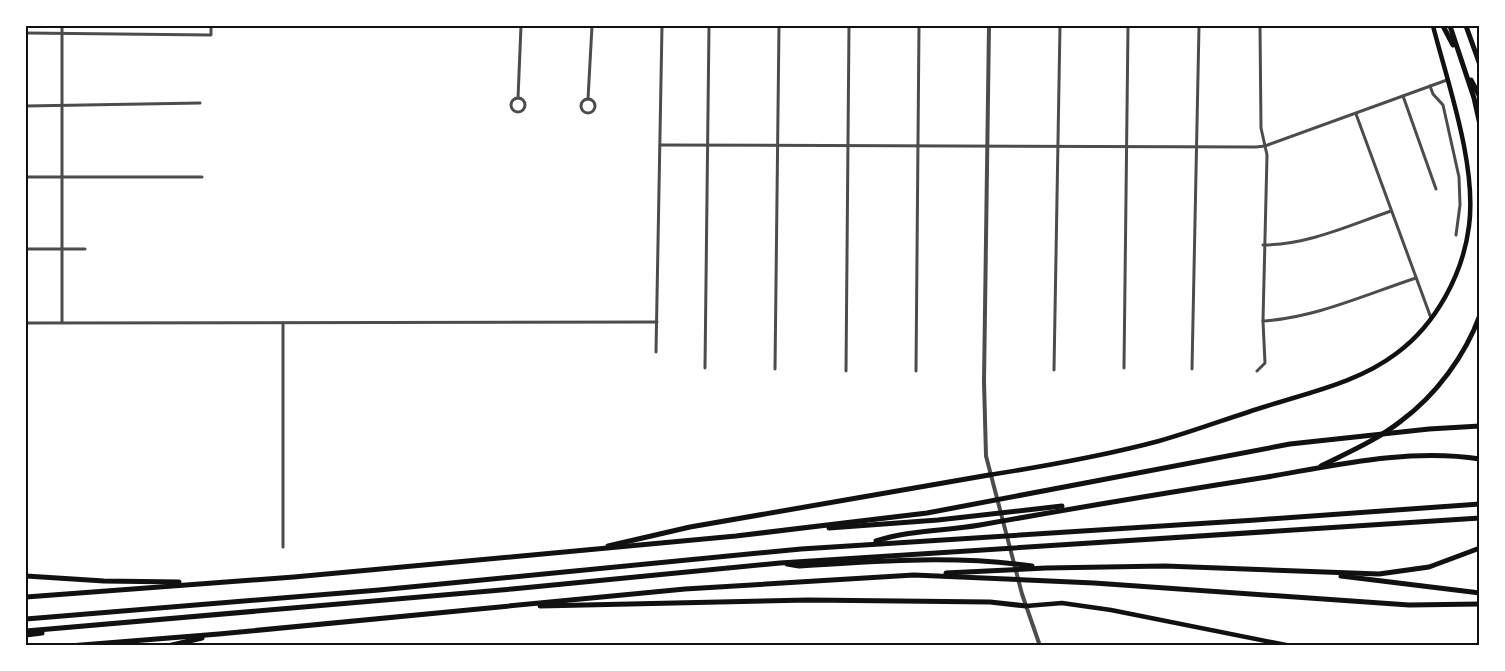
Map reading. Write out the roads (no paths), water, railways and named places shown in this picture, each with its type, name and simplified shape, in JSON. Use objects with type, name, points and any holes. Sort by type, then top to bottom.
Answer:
[{"type":"highway","points":[[1443,26],[1477,98]]},
{"type":"highway","points":[[1450,26],[1477,98],[1479,125]]},
{"type":"highway","points":[[1466,26],[1479,64]]},
{"type":"highway","points":[[1317,468],[1372,441],[1402,421],[1438,387],[1461,355],[1479,315]]},
{"type":"highway","points":[[26,597],[214,583],[791,530],[927,513],[1290,444],[1479,426]]},
{"type":"highway","points":[[866,544],[892,536],[980,525],[1105,502],[1409,455],[1479,459]]},
{"type":"highway","points":[[587,550],[713,523],[989,475]]},
{"type":"highway","points":[[791,530],[862,527],[1105,502]]},
{"type":"highway","points":[[26,618],[391,589],[866,544],[1479,504]]},
{"type":"highway","points":[[26,633],[780,563],[1047,544],[1479,518]]},
{"type":"highway","points":[[496,608],[685,589],[1046,568],[1165,566],[1379,574],[1429,567],[1479,548]]},
{"type":"highway","points":[[780,563],[799,566],[878,560],[997,561],[1046,568]]},
{"type":"highway","points":[[1306,572],[1479,593]]},
{"type":"highway","points":[[914,575],[1095,583],[1409,605],[1479,604]]},
{"type":"highway","points":[[26,576],[104,581],[214,583]]},
{"type":"highway","points":[[69,645],[219,634],[430,612],[496,608],[808,600],[990,602],[1026,606]]},
{"type":"highway","points":[[168,645],[219,634]]},
{"type":"main road","points":[[989,475],[1096,456],[1160,440],[1336,384],[1375,369],[1413,339],[1431,318],[1451,286],[1464,252],[1470,224],[1470,188],[1465,151],[1433,26]]},
{"type":"main road","points":[[1026,606],[1062,603],[1291,645]]},
{"type":"street","points":[[62,26],[62,322]]},
{"type":"street","points":[[26,33],[211,35],[211,26]]},
{"type":"street","points":[[518,98],[521,26]]},
{"type":"street","points":[[588,99],[592,26]]},
{"type":"street","points":[[656,352],[662,26]]},
{"type":"street","points":[[705,368],[709,26]]},
{"type":"street","points":[[775,369],[779,26]]},
{"type":"street","points":[[846,371],[849,26]]},
{"type":"street","points":[[916,371],[918,26]]},
{"type":"street","points":[[989,26],[984,423],[986,456],[989,475],[1022,594],[1040,645]]},
{"type":"street","points":[[1054,370],[1060,26]]},
{"type":"street","points":[[1124,368],[1128,26]]},
{"type":"street","points":[[1192,369],[1199,26]]},
{"type":"street","points":[[1257,371],[1265,363],[1263,245],[1267,155],[1261,128],[1260,26]]},
{"type":"street","points":[[660,144],[1242,148],[1265,146],[1447,80]]},
{"type":"street","points":[[1430,86],[1433,94],[1443,105],[1459,177],[1460,205],[1456,235]]},
{"type":"street","points":[[1403,96],[1436,189]]},
{"type":"street","points":[[518,98],[523,100],[525,105],[523,110],[518,112],[513,110],[511,105],[513,99],[518,98]]},
{"type":"street","points":[[588,99],[593,101],[595,106],[588,114],[581,106],[583,101],[588,99]]},
{"type":"street","points":[[26,106],[200,103]]},
{"type":"street","points":[[1356,113],[1431,318]]},
{"type":"street","points":[[26,177],[202,177]]},
{"type":"street","points":[[1263,245],[1280,245],[1308,240],[1391,211]]},
{"type":"street","points":[[26,249],[85,249]]},
{"type":"street","points":[[1263,321],[1280,320],[1316,311],[1416,278]]},
{"type":"street","points":[[26,322],[657,322]]},
{"type":"street","points":[[283,323],[283,547]]}]
